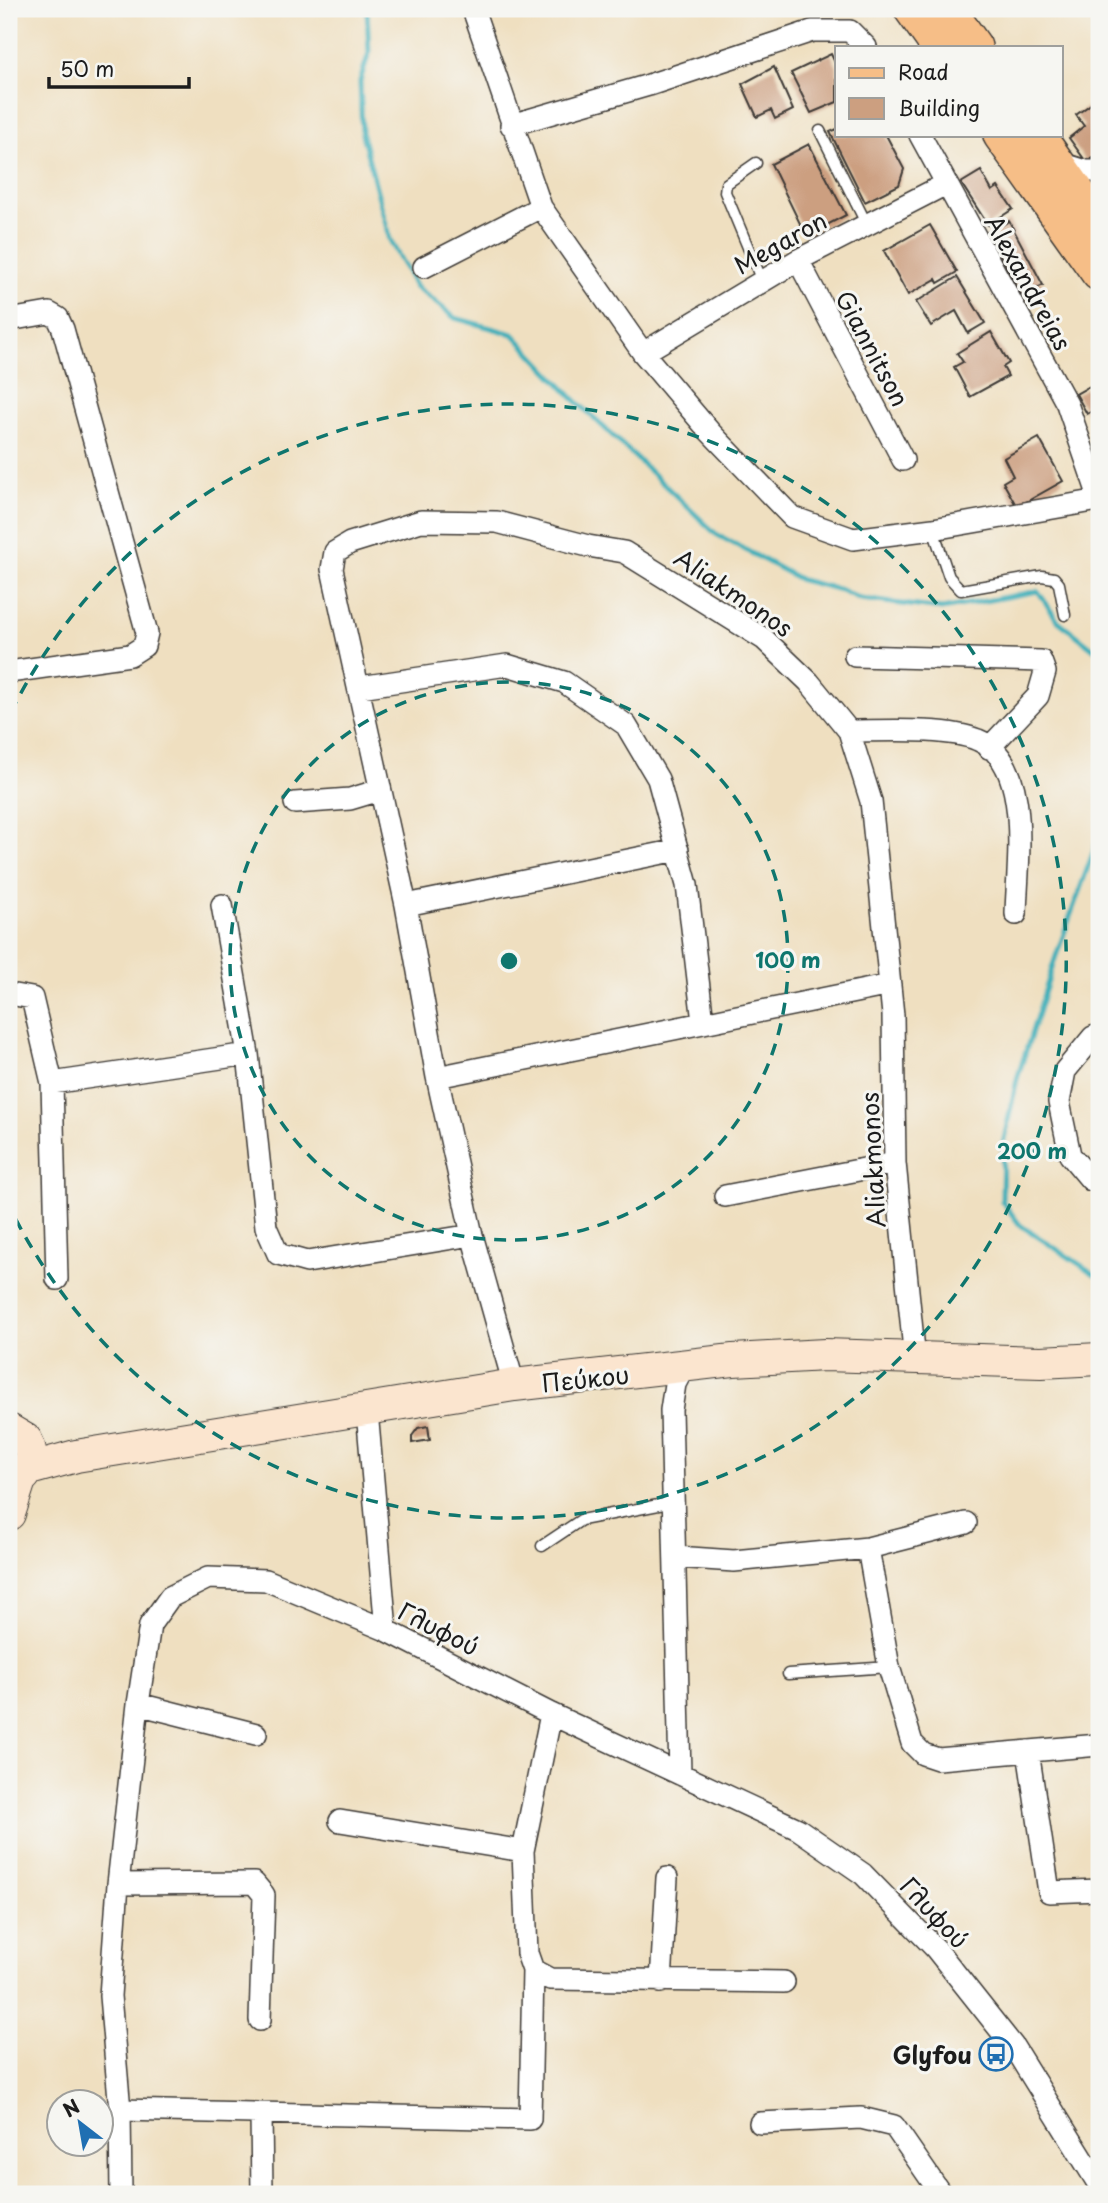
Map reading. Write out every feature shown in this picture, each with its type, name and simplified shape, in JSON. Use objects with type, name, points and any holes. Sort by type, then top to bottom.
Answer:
[{"type":"main road","points":[[912,9],[938,46]]},
{"type":"main road","points":[[947,9],[973,46]]},
{"type":"main road","points":[[1002,136],[1099,273]]},
{"type":"main road","points":[[1047,149],[1099,223]]},
{"type":"main road","name":"Πεύκου","points":[[16,1452],[76,1456],[367,1411],[514,1385],[645,1372],[685,1365],[825,1355],[1041,1362],[1099,1359]]},
{"type":"main road","points":[[9,1514],[16,1452]]},
{"type":"street","points":[[472,9],[541,207],[643,352],[710,432],[792,517],[853,538],[933,529],[1099,498]]},
{"type":"street","points":[[512,125],[649,85],[812,31],[850,31],[865,46]]},
{"type":"street","name":"Alexandreias","points":[[921,136],[1067,404],[1099,498]]},
{"type":"street","points":[[1047,149],[1086,171],[1099,172]]},
{"type":"street","name":"Megaron","points":[[643,352],[798,260],[946,184]]},
{"type":"street","points":[[424,267],[541,207]]},
{"type":"street","name":"Giannitson","points":[[798,260],[903,460]]},
{"type":"street","points":[[9,320],[49,313],[58,318],[63,329],[147,633],[144,646],[130,655],[9,672]]},
{"type":"street","name":"Aliakmonos","points":[[514,1385],[472,1235],[437,1077],[406,905],[332,569],[335,552],[350,543],[421,521],[497,522],[588,546],[624,552],[764,639],[808,682],[849,730],[871,801],[890,985],[895,1163],[915,1360]]},
{"type":"street","points":[[855,656],[1030,659],[1041,662],[1045,672],[1038,696],[989,748]]},
{"type":"street","points":[[360,687],[507,665],[564,682],[626,725],[658,779],[678,850],[687,885],[703,1022]]},
{"type":"street","points":[[849,730],[937,733],[979,740],[1005,761],[1017,799],[1016,914]]},
{"type":"street","points":[[295,803],[350,799],[380,790]]},
{"type":"street","points":[[406,905],[678,850]]},
{"type":"street","points":[[222,905],[248,1054],[266,1227],[278,1254],[307,1262],[472,1235]]},
{"type":"street","points":[[437,1077],[890,985]]},
{"type":"street","points":[[9,994],[26,995],[36,1005],[52,1083],[57,1279]]},
{"type":"street","points":[[1091,1180],[1070,1156],[1059,1102],[1065,1071],[1093,1037],[1099,1035]]},
{"type":"street","points":[[52,1083],[248,1054]]},
{"type":"street","points":[[725,1196],[895,1163]]},
{"type":"street","points":[[680,1774],[677,1557],[671,1410],[676,1384],[685,1365]]},
{"type":"street","points":[[645,1372],[658,1386],[671,1410]]},
{"type":"street","points":[[367,1411],[386,1630]]},
{"type":"street","points":[[677,1557],[734,1561],[868,1548],[966,1523]]},
{"type":"street","points":[[868,1548],[888,1667],[912,1743],[923,1754],[938,1759],[1099,1745]]},
{"type":"street","name":"Γλυφού","points":[[121,2194],[120,2110],[110,1996],[118,1884],[138,1704],[150,1625],[170,1597],[208,1578],[265,1580],[386,1630],[551,1714],[798,1829],[863,1874],[936,1949],[1013,2046],[1099,2185]]},
{"type":"street","points":[[138,1704],[256,1734]]},
{"type":"street","points":[[120,2110],[530,2119],[533,1970],[527,1953],[523,1850],[551,1714]]},
{"type":"street","points":[[1028,1751],[1049,1892],[1099,1890]]},
{"type":"street","points":[[340,1821],[523,1850]]},
{"type":"street","points":[[661,1982],[667,1878]]},
{"type":"street","points":[[118,1884],[254,1883],[264,1895],[260,2020]]},
{"type":"street","points":[[533,1970],[550,1979],[784,1982]]},
{"type":"street","points":[[261,2114],[262,2194]]},
{"type":"street","points":[[760,2123],[861,2118],[894,2126],[941,2194]]},
{"type":"lane","points":[[820,131],[867,225]]},
{"type":"lane","points":[[756,163],[726,184],[724,192],[762,281]]},
{"type":"lane","points":[[933,529],[949,577],[961,590],[1042,576],[1054,578],[1059,584],[1065,615]]},
{"type":"lane","points":[[542,1546],[581,1520],[674,1502]]},
{"type":"lane","points":[[788,1674],[888,1667]]},
{"type":"building","points":[[831,54],[835,63],[835,103],[811,113],[791,73]]},
{"type":"building","points":[[774,67],[793,110],[775,119],[771,110],[757,117],[742,84]]},
{"type":"building","points":[[1099,98],[1099,153],[1087,163],[1069,138],[1084,126],[1076,115]]},
{"type":"building","points":[[835,130],[835,136],[887,136],[904,169],[899,185],[865,202],[830,132]]},
{"type":"building","points":[[809,144],[846,215],[806,236],[771,164]]},
{"type":"building","points":[[981,171],[992,191],[998,187],[1013,209],[988,225],[961,183]]},
{"type":"building","points":[[1009,221],[1043,285],[1022,296],[988,232]]},
{"type":"building","points":[[930,225],[957,272],[938,283],[936,279],[908,295],[884,251]]},
{"type":"building","points":[[957,277],[985,323],[968,333],[956,311],[931,326],[916,302]]},
{"type":"building","points":[[991,332],[1009,363],[1003,367],[1008,376],[970,397],[954,367],[963,362],[957,353]]},
{"type":"building","points":[[1099,381],[1099,407],[1087,414],[1076,394]]},
{"type":"building","points":[[1039,438],[1063,481],[1017,507],[1003,482],[1013,476],[1004,458]]},
{"type":"building","points":[[428,1426],[430,1440],[412,1443],[412,1436],[418,1428]]},
{"type":"waterway","points":[[367,9],[369,53],[360,81],[362,134],[390,240],[415,286],[455,318],[513,334],[574,399],[716,534],[801,580],[841,590],[860,599],[942,609],[1038,591],[1057,620],[1099,653]]},
{"type":"waterway","points":[[1099,836],[1056,956],[1017,1079],[1003,1144],[1002,1201],[1020,1225],[1099,1277]]},
{"type":"place","name":"Glyfou","points":[[996,2054]]}]
